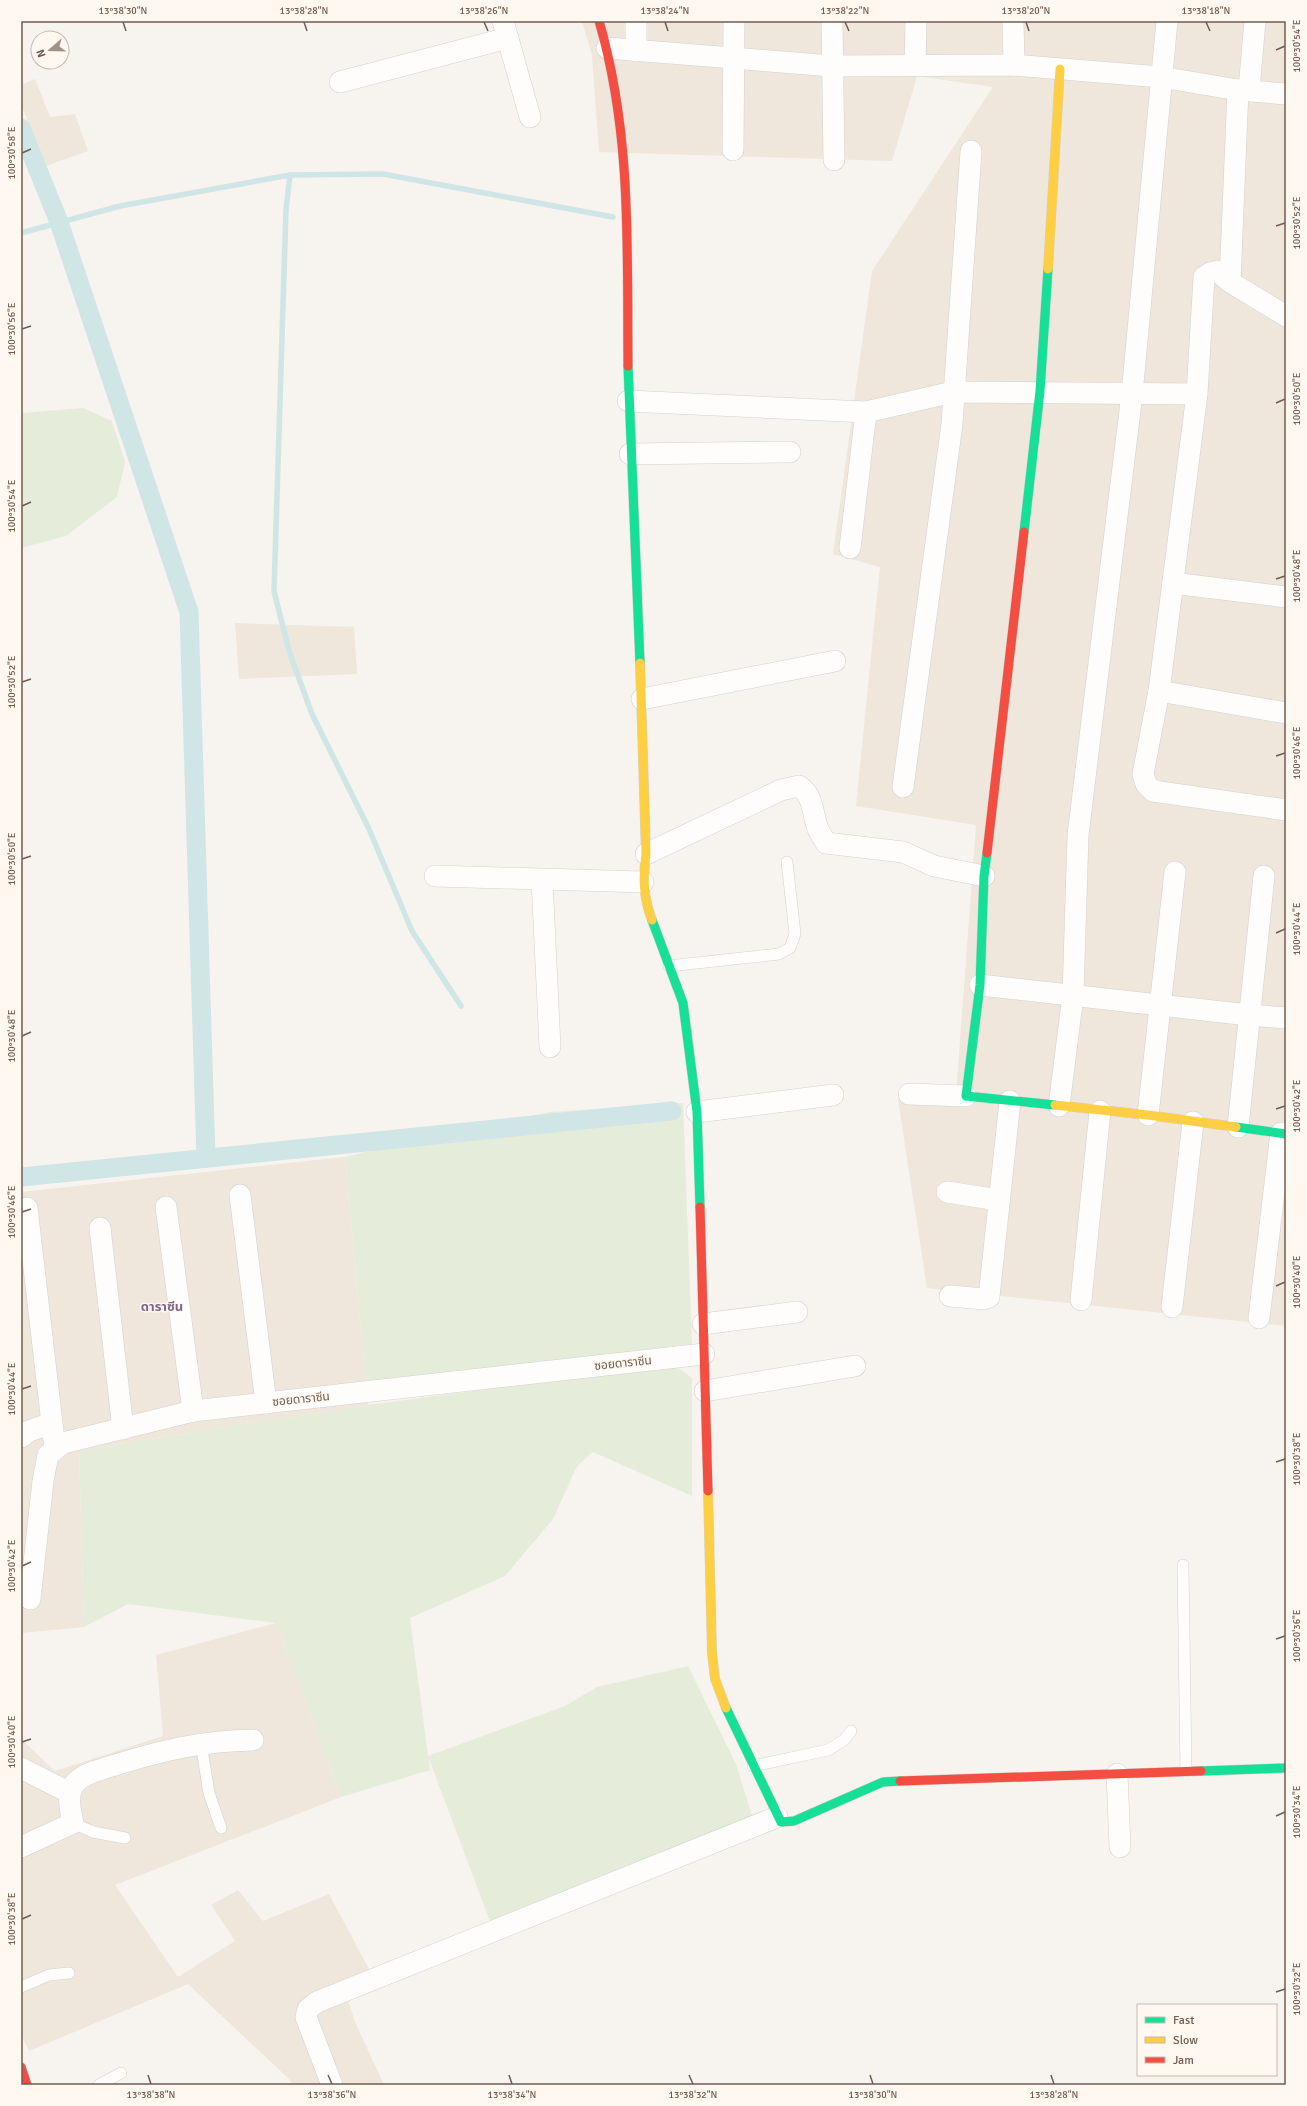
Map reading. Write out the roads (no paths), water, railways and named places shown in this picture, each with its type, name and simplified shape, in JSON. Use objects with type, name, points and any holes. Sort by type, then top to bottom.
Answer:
[{"type":"street","points":[[600,21],[607,48],[619,112],[627,189],[628,401],[642,699],[646,854],[643,882],[647,907],[683,1003],[697,1112],[712,1654],[715,1679],[722,1699],[777,1817],[781,1822],[794,1821],[883,1782],[1286,1768]]},
{"type":"street","points":[[636,21],[636,50]]},
{"type":"street","points":[[733,150],[734,21]]},
{"type":"street","points":[[832,21],[834,160]]},
{"type":"street","points":[[915,65],[916,21]]},
{"type":"street","points":[[1013,21],[1014,64]]},
{"type":"street","points":[[1059,1106],[1072,995],[1078,835],[1132,394],[1167,21]]},
{"type":"street","points":[[1230,282],[1243,90],[1255,21]]},
{"type":"street","points":[[340,82],[505,30],[530,117]]},
{"type":"street","points":[[607,48],[832,66],[1014,64],[1161,77],[1243,90],[1286,94]]},
{"type":"street","points":[[966,1096],[980,985],[984,876],[1040,392],[1060,69]]},
{"type":"street","points":[[903,787],[952,424],[953,392],[971,150]]},
{"type":"street","points":[[1286,316],[1230,282],[1217,271],[1204,277],[1197,394],[1159,691],[1143,774],[1146,784],[1153,791],[1286,810]]},
{"type":"street","points":[[628,401],[866,412],[953,392],[1197,394]]},
{"type":"street","points":[[850,548],[866,412]]},
{"type":"street","points":[[630,454],[790,452]]},
{"type":"street","points":[[1173,583],[1286,597]]},
{"type":"street","points":[[642,699],[835,661]]},
{"type":"street","points":[[1159,691],[1286,713]]},
{"type":"street","points":[[646,854],[781,790],[799,786],[806,791],[809,796],[818,828],[826,843],[903,852],[934,866],[984,876]]},
{"type":"street","points":[[1148,1115],[1175,872]]},
{"type":"street","points":[[435,876],[643,882]]},
{"type":"street","points":[[1238,1127],[1264,876]]},
{"type":"street","points":[[542,880],[550,1047]]},
{"type":"street","points":[[980,985],[1286,1018]]},
{"type":"street","points":[[909,1094],[966,1096],[1148,1115],[1283,1134],[1259,1318]]},
{"type":"street","points":[[697,1112],[833,1095]]},
{"type":"street","points":[[950,1296],[984,1299],[989,1297],[1010,1101]]},
{"type":"street","points":[[1081,1300],[1100,1111]]},
{"type":"street","points":[[1172,1307],[1193,1122]]},
{"type":"street","points":[[947,1192],[999,1200]]},
{"type":"street","points":[[240,1194],[266,1403]]},
{"type":"street","points":[[166,1207],[193,1411]]},
{"type":"street","points":[[28,1208],[55,1450],[48,1455],[43,1481],[30,1599]]},
{"type":"street","points":[[100,1228],[122,1429]]},
{"type":"street","points":[[703,1324],[797,1312]]},
{"type":"street","name":"ซอยดาราซีน","points":[[55,1450],[63,1443],[193,1411],[704,1354]]},
{"type":"street","points":[[705,1391],[855,1366]]},
{"type":"street","points":[[21,1438],[29,1430],[52,1423]]},
{"type":"street","points":[[21,1847],[73,1823],[70,1809],[70,1793],[76,1782],[89,1774],[144,1756],[201,1743],[253,1740]]},
{"type":"street","points":[[21,1768],[70,1793]]},
{"type":"street","points":[[1117,1774],[1120,1847]]},
{"type":"street","points":[[332,2085],[306,2017],[308,2009],[317,2002],[777,1817]]},
{"type":"lane","points":[[668,966],[779,954],[790,948],[795,934],[787,862]]},
{"type":"lane","points":[[1183,1566],[1186,1771]]},
{"type":"lane","points":[[753,1766],[828,1750],[844,1740],[851,1731]]},
{"type":"lane","points":[[201,1743],[209,1793],[220,1828]]},
{"type":"lane","points":[[73,1823],[93,1832],[125,1838]]},
{"type":"lane","points":[[21,1987],[50,1975],[69,1973]]},
{"type":"lane","points":[[99,2085],[121,2073]]},
{"type":"waterway","points":[[21,128],[59,222],[189,612],[206,1158]]},
{"type":"waterway","points":[[21,233],[120,206],[290,175],[383,174],[613,217]]},
{"type":"waterway","points":[[290,175],[286,210],[274,591],[289,651],[312,714],[369,829],[412,931],[461,1006]]},
{"type":"waterway","points":[[21,1177],[672,1111]]},
{"type":"district","name":"ดาราซีน","points":[[162,1306]]}]
